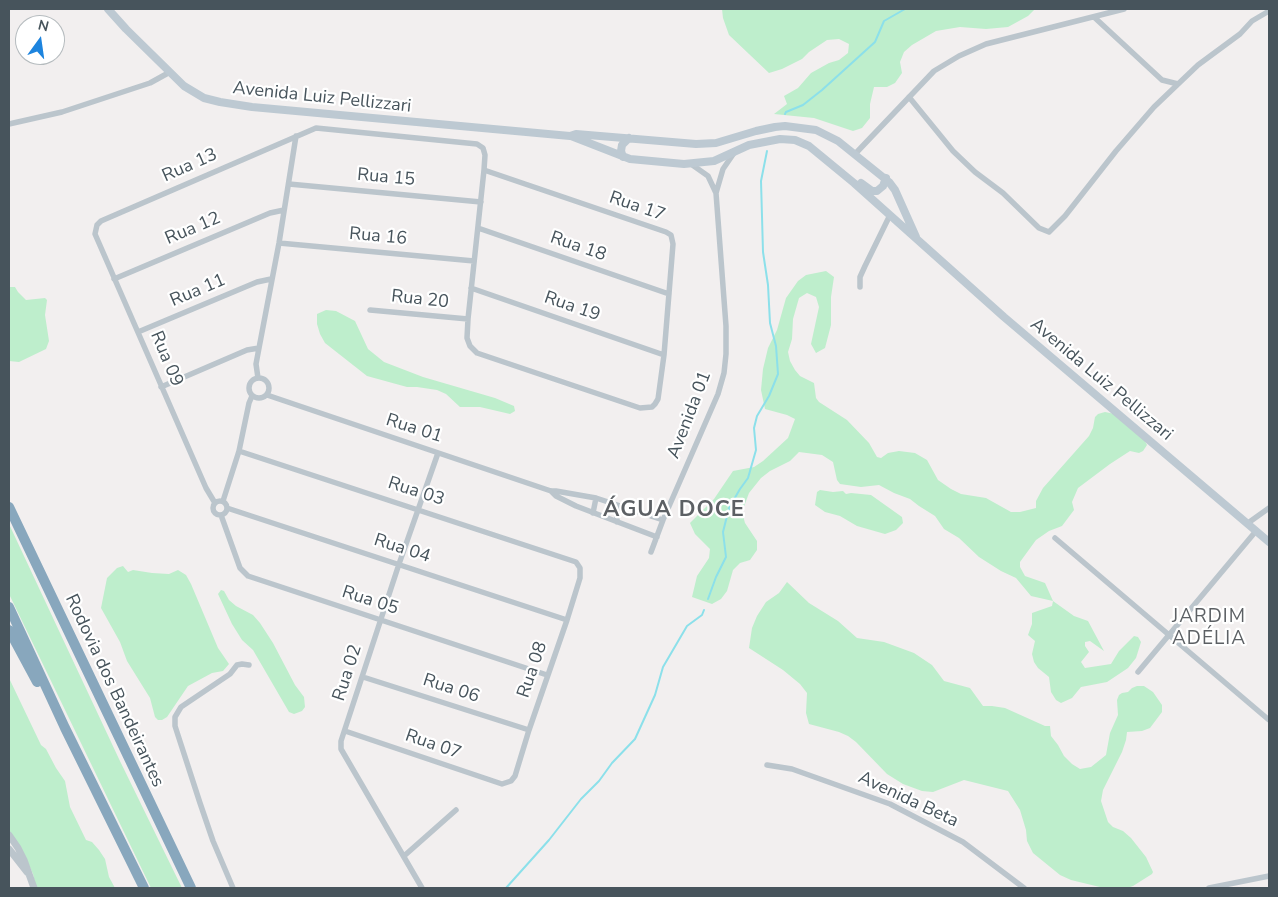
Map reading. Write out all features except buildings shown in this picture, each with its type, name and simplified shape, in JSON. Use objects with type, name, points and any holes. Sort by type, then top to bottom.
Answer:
[{"type":"highway","name":"Rodovia dos Bandeirantes","points":[[9,507],[191,888]]},
{"type":"highway","points":[[9,607],[65,728],[144,888]]},
{"type":"highway","points":[[9,630],[65,728]]},
{"type":"main road","name":"Avenida Luiz Pellizzari","points":[[108,9],[192,92],[220,102],[252,107],[570,136],[622,157],[691,164],[714,161],[754,144],[780,139],[795,140],[804,144],[816,151],[854,183],[1004,317],[1269,542]]},
{"type":"main road","name":"Avenida Luiz Pellizzari","points":[[570,136],[576,134],[710,144],[756,130],[785,126],[808,128],[822,132],[838,141],[886,178],[895,190],[916,238]]},
{"type":"main road","points":[[622,157],[622,145],[629,138]]},
{"type":"main road","points":[[854,183],[861,183],[874,191],[883,186],[886,178]]},
{"type":"street","points":[[855,154],[934,71],[968,51],[986,44],[1124,9]]},
{"type":"street","points":[[910,97],[953,151],[969,167],[1003,193],[1039,228],[1049,232],[1065,216],[1116,151],[1154,108],[1198,65],[1240,34],[1252,20],[1269,11]]},
{"type":"street","points":[[1094,17],[1162,80],[1178,84]]},
{"type":"street","points":[[9,124],[62,112],[150,83],[170,72]]},
{"type":"street","name":"Rua 13","points":[[97,225],[101,221],[316,128],[477,144],[483,148],[486,154],[484,170]]},
{"type":"street","points":[[258,378],[256,364],[279,243],[296,136]]},
{"type":"street","name":"Avenida 01","points":[[652,552],[663,520],[718,394],[724,373],[726,326],[716,193],[723,169],[734,153]]},
{"type":"street","name":"Avenida 01","points":[[691,164],[708,176],[716,193]]},
{"type":"street","points":[[468,319],[484,170]]},
{"type":"street","name":"Rua 17","points":[[468,319],[467,338],[472,350],[477,353],[640,408],[652,407],[658,399],[664,355],[673,244],[671,236],[666,232],[484,170]]},
{"type":"street","name":"Rua 15","points":[[289,184],[481,202]]},
{"type":"street","name":"Rua 12","points":[[114,279],[270,212],[284,210]]},
{"type":"street","points":[[860,287],[860,278],[865,266],[890,215]]},
{"type":"street","name":"Rua 09","points":[[97,225],[95,234],[114,279],[206,488],[215,503]]},
{"type":"street","name":"Rua 18","points":[[478,228],[669,294]]},
{"type":"street","name":"Rua 16","points":[[279,243],[474,261]]},
{"type":"street","name":"Rua 11","points":[[138,332],[258,282],[271,279]]},
{"type":"street","name":"Rua 19","points":[[471,288],[664,355]]},
{"type":"street","name":"Rua 20","points":[[370,310],[468,319]]},
{"type":"street","points":[[161,386],[247,350],[259,348]]},
{"type":"street","points":[[254,379],[262,379],[268,384],[269,392],[267,395],[260,399],[252,396],[249,385],[254,379]]},
{"type":"street","name":"Rua 01","points":[[267,395],[551,491]]},
{"type":"street","points":[[223,501],[239,451],[252,396]]},
{"type":"street","name":"Rua 03","points":[[239,451],[576,562],[580,568]]},
{"type":"street","name":"Rua 02","points":[[422,888],[341,749],[341,741],[399,564],[438,453]]},
{"type":"street","points":[[551,491],[596,498],[663,520]]},
{"type":"street","points":[[551,491],[556,496],[576,506],[657,537]]},
{"type":"street","points":[[576,506],[576,499],[579,494]]},
{"type":"street","points":[[593,513],[596,498]]},
{"type":"street","points":[[223,501],[228,508],[226,513],[221,515],[214,511],[215,503],[223,501]]},
{"type":"street","points":[[617,522],[617,513],[622,507]]},
{"type":"street","name":"Rua 04","points":[[228,508],[567,620]]},
{"type":"street","points":[[1248,523],[1269,508]]},
{"type":"street","name":"Rua 05","points":[[221,515],[240,568],[248,576],[547,675]]},
{"type":"street","points":[[1138,672],[1256,531]]},
{"type":"street","points":[[1055,538],[1269,720]]},
{"type":"street","name":"Rua 08","points":[[511,781],[515,776],[547,675],[567,620],[580,578],[580,568]]},
{"type":"street","points":[[233,888],[213,841],[200,803],[175,726],[175,717],[181,707],[230,674],[237,665],[249,665]]},
{"type":"street","name":"Rua 06","points":[[363,677],[529,730]]},
{"type":"street","name":"Rua 07","points":[[345,731],[502,784],[511,781]]},
{"type":"street","name":"Avenida Beta","points":[[767,765],[792,769],[890,804],[963,842],[1024,888]]},
{"type":"street","points":[[404,856],[456,810]]},
{"type":"street","points":[[9,835],[12,850],[29,875],[34,888]]},
{"type":"street","points":[[1209,888],[1269,876]]},
{"type":"green space","points":[[722,9],[1035,9],[1028,16],[1008,27],[986,29],[960,27],[936,31],[912,45],[904,52],[900,62],[902,73],[895,83],[887,87],[874,87],[870,104],[870,118],[862,128],[853,131],[814,118],[774,114],[787,104],[784,96],[798,88],[811,73],[839,60],[848,53],[849,44],[839,39],[827,40],[802,59],[769,73],[729,35]]},
{"type":"green space","points":[[826,271],[834,277],[831,297],[831,325],[825,348],[816,353],[811,344],[819,307],[816,297],[807,293],[799,298],[793,319],[792,339],[788,352],[790,361],[800,376],[814,383],[816,398],[819,402],[847,420],[869,443],[877,457],[881,458],[888,453],[899,451],[915,453],[927,460],[938,480],[951,489],[961,494],[986,498],[1011,512],[1020,512],[1036,508],[1036,501],[1043,488],[1089,436],[1095,417],[1098,414],[1105,412],[1115,414],[1143,437],[1147,445],[1143,451],[1139,453],[1130,451],[1078,488],[1072,502],[1074,510],[1062,526],[1049,531],[1036,540],[1020,562],[1020,567],[1025,576],[1045,583],[1053,601],[1031,596],[1016,578],[979,557],[959,538],[944,529],[935,516],[910,499],[879,485],[861,487],[840,484],[837,480],[833,462],[822,455],[799,452],[790,461],[761,478],[749,493],[742,512],[745,523],[757,541],[757,550],[750,560],[740,563],[733,570],[727,591],[721,599],[712,604],[692,597],[697,576],[709,558],[710,549],[695,534],[690,523],[714,499],[733,471],[754,467],[788,438],[795,419],[765,409],[761,390],[763,369],[768,348],[777,330],[786,298],[798,281],[806,275]]},
{"type":"green space","points":[[9,287],[15,287],[26,300],[45,298],[47,300],[45,315],[49,341],[46,349],[19,362],[9,361]]},
{"type":"green space","points":[[326,310],[336,311],[355,321],[368,349],[384,362],[423,377],[495,398],[514,406],[515,411],[510,414],[480,407],[460,407],[446,394],[437,390],[407,387],[367,376],[325,343],[317,324],[317,314]]},
{"type":"green space","points":[[820,490],[871,495],[902,517],[903,523],[896,530],[885,534],[857,526],[840,516],[825,512],[815,505],[817,492]]},
{"type":"green space","points":[[9,524],[119,759],[182,888],[151,888],[9,594]]},
{"type":"green space","points":[[123,566],[128,572],[133,570],[169,574],[178,570],[186,575],[218,648],[229,664],[223,671],[212,673],[188,686],[167,717],[162,720],[158,720],[155,717],[150,698],[127,661],[120,642],[101,608],[107,578],[117,568]]},
{"type":"green space","points":[[787,582],[809,603],[838,621],[857,638],[884,642],[914,653],[932,665],[944,681],[970,688],[983,706],[1005,708],[1045,726],[1050,726],[1051,736],[1064,756],[1080,769],[1091,767],[1106,755],[1110,733],[1118,715],[1117,700],[1119,695],[1137,686],[1144,686],[1153,692],[1162,705],[1162,712],[1150,728],[1142,731],[1127,732],[1122,752],[1103,790],[1101,801],[1108,822],[1131,838],[1146,857],[1153,872],[1152,874],[1127,888],[1104,888],[1071,880],[1060,875],[1033,853],[1027,841],[1020,810],[1008,791],[964,780],[933,792],[922,791],[903,784],[887,774],[848,736],[809,724],[806,713],[807,693],[800,684],[783,670],[749,648],[752,628],[757,616],[766,602],[779,593]]},
{"type":"green space","points":[[221,590],[224,591],[229,600],[236,606],[253,615],[260,623],[295,685],[304,697],[305,707],[302,711],[294,714],[289,712],[253,650],[242,640],[232,624],[218,594]]},
{"type":"green space","points":[[1053,601],[1074,616],[1088,621],[1104,651],[1090,641],[1085,642],[1089,652],[1081,662],[1085,668],[1111,664],[1119,651],[1134,636],[1138,637],[1141,642],[1136,658],[1128,668],[1107,682],[1081,687],[1072,698],[1061,703],[1056,700],[1051,692],[1049,677],[1034,662],[1032,654],[1035,641],[1028,635],[1032,624],[1032,613],[1052,606]]},
{"type":"green space","points":[[9,678],[41,745],[46,749],[65,781],[70,807],[86,840],[92,842],[105,859],[109,877],[115,888],[36,888],[33,874],[20,846],[9,832]]},
{"type":"waterway","points":[[785,114],[803,105],[822,90],[875,42],[884,21],[905,9]]},
{"type":"waterway","points":[[708,599],[726,557],[723,532],[729,508],[748,478],[756,450],[754,428],[757,416],[769,396],[778,374],[776,346],[770,323],[768,285],[763,252],[761,181],[767,151]]},
{"type":"waterway","points":[[506,888],[549,840],[612,763],[635,739],[655,695],[663,667],[687,626],[702,615],[704,610]]},
{"type":"district","name":"ÁGUA DOCE","points":[[674,511]]},
{"type":"district","name":"JARDIM ADÉLIA","points":[[1209,628]]}]
